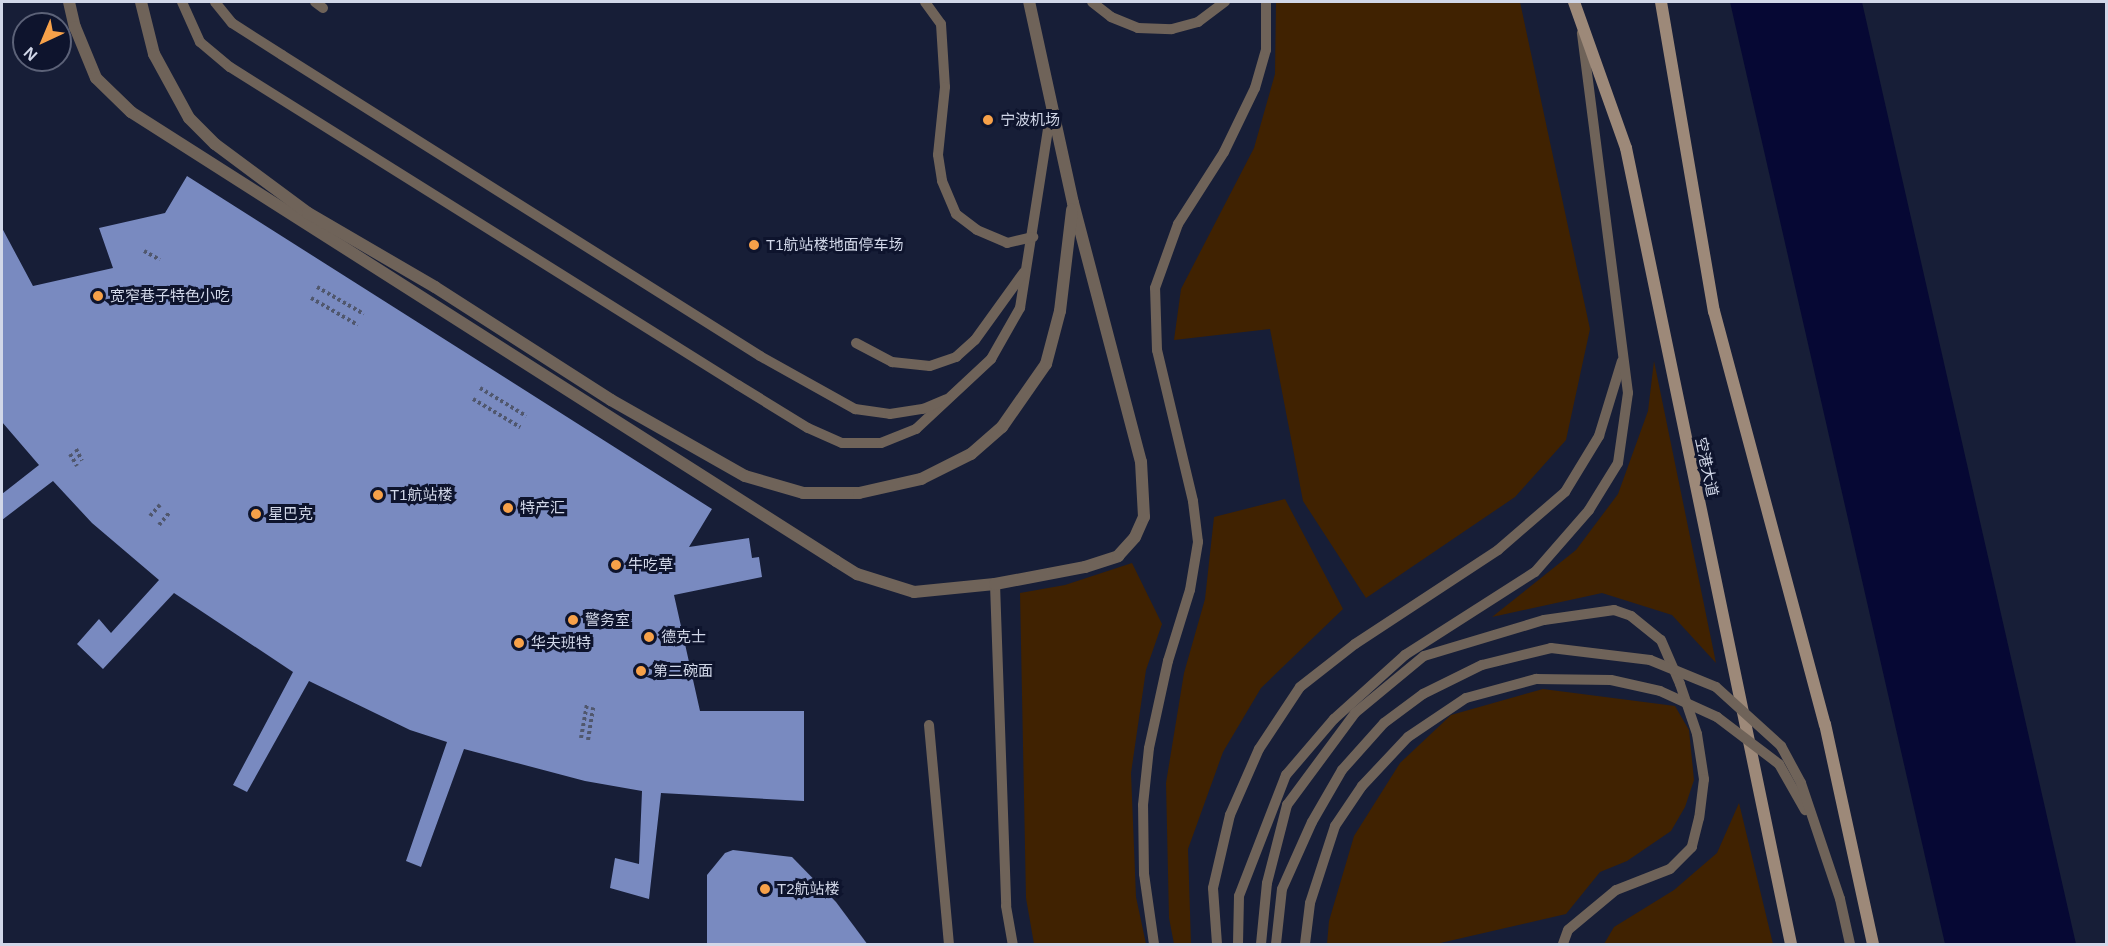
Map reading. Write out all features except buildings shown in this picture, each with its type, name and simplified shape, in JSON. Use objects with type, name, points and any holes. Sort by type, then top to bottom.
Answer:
[{"type":"main road","name":"空港大道","points":[[1574,2],[1626,148],[1791,945]]},
{"type":"main road","points":[[1661,2],[1714,311],[1825,724],[1873,945]]},
{"type":"street","points":[[69,2],[75,27],[96,78],[131,112],[857,574],[914,592],[995,584],[1085,567],[1118,556],[1135,537],[1144,517],[1141,462],[1073,203],[1051,111],[1029,2]]},
{"type":"street","points":[[141,2],[154,54],[189,118],[215,144],[308,213],[435,287],[610,400],[745,476],[803,494],[860,493],[921,478],[970,454],[1002,427],[1046,364],[1060,311],[1073,203]]},
{"type":"lane","points":[[182,2],[200,42],[230,67],[807,428],[842,443],[881,442],[916,429],[960,392],[991,359],[1020,308],[1033,237],[1051,111]]},
{"type":"lane","points":[[215,2],[232,23],[282,55],[760,356],[855,409],[890,414],[923,410],[960,392]]},
{"type":"lane","points":[[925,2],[941,24],[945,87],[938,155],[942,182],[956,213],[994,240],[1007,243],[1033,237]]},
{"type":"lane","points":[[1092,2],[1111,17],[1138,28],[1172,30],[1198,21],[1225,2]]},
{"type":"lane","points":[[1155,945],[1144,873],[1147,771],[1168,661],[1191,590],[1198,542],[1193,501],[1157,350],[1155,288],[1178,224],[1224,152],[1255,88],[1266,50],[1266,2]]},
{"type":"lane","points":[[1238,945],[1239,896],[1286,775],[1334,719],[1405,655],[1535,572],[1589,510],[1618,463],[1628,393],[1580,18]]},
{"type":"lane","points":[[856,344],[892,362],[930,366],[956,357],[975,340],[1028,268]]},
{"type":"lane","points":[[1216,945],[1213,888],[1230,815],[1259,749],[1300,687],[1355,644],[1498,550],[1565,492],[1599,436],[1623,355]]},
{"type":"lane","points":[[995,584],[1006,906],[1013,945]]},
{"type":"lane","points":[[1261,945],[1267,883],[1287,806],[1355,713],[1424,656],[1544,620],[1614,610],[1631,616],[1661,640],[1680,684],[1697,734],[1704,779],[1699,818],[1692,847],[1670,869],[1616,890],[1568,930],[1563,945]]},
{"type":"lane","points":[[1276,945],[1282,890],[1312,822],[1342,770],[1384,723],[1423,694],[1482,665],[1551,648],[1650,660],[1716,687],[1781,746],[1801,783],[1818,831],[1850,945]]},
{"type":"lane","points":[[1305,945],[1310,903],[1335,826],[1362,786],[1408,737],[1466,698],[1536,679],[1611,680],[1660,691],[1717,717],[1779,764],[1818,831]]},
{"type":"lane","points":[[929,725],[949,945]]},
{"type":"path","points":[[144,250],[160,260]]},
{"type":"path","points":[[317,286],[364,314]]},
{"type":"path","points":[[311,297],[358,325]]},
{"type":"path","points":[[480,388],[526,416]]},
{"type":"path","points":[[473,399],[520,427]]},
{"type":"path","points":[[76,449],[82,461]]},
{"type":"path","points":[[70,454],[77,466]]},
{"type":"path","points":[[150,516],[160,505]]},
{"type":"path","points":[[159,525],[170,512]]},
{"type":"path","points":[[581,738],[587,705]]},
{"type":"path","points":[[588,740],[593,706]]},
{"type":"shaded area","points":[[1276,2],[1520,2],[1590,329],[1566,440],[1515,497],[1366,598],[1303,501],[1270,329],[1174,340],[1181,289],[1254,148],[1275,74]]},
{"type":"shaded area","points":[[1730,2],[1862,2],[2076,944],[1945,944]]},
{"type":"shaded area","points":[[1654,361],[1716,663],[1672,615],[1602,593],[1492,617],[1576,550],[1618,494],[1648,411]]},
{"type":"shaded area","points":[[1285,499],[1343,609],[1261,688],[1223,752],[1188,849],[1191,944],[1174,944],[1169,918],[1166,783],[1184,673],[1205,599],[1214,517]]},
{"type":"shaded area","points":[[1132,563],[1162,624],[1146,670],[1131,773],[1136,897],[1146,944],[1034,944],[1026,898],[1020,593],[1065,585]]},
{"type":"shaded area","points":[[1543,689],[1675,706],[1689,730],[1694,780],[1685,807],[1671,831],[1627,861],[1600,872],[1566,914],[1436,944],[1327,944],[1329,921],[1354,836],[1400,763],[1451,715]]},
{"type":"shaded area","points":[[1739,803],[1773,944],[1604,944],[1614,927],[1674,890],[1717,853]]},
{"type":"place","name":"宁波机场","points":[[988,120]]},
{"type":"place","name":"T1航站楼地面停车场","points":[[754,245]]},
{"type":"place","name":"宽窄巷子特色小吃","points":[[98,296]]},
{"type":"place","name":"T1航站楼","points":[[378,495]]},
{"type":"place","name":"特产汇","points":[[508,508]]},
{"type":"place","name":"星巴克","points":[[256,514]]},
{"type":"place","name":"牛吃草","points":[[616,565]]},
{"type":"place","name":"警务室","points":[[573,620]]},
{"type":"place","name":"德克士","points":[[649,637]]},
{"type":"place","name":"华夫班特","points":[[519,643]]},
{"type":"place","name":"第二碗面","points":[[641,671]]},
{"type":"place","name":"T2航站楼","points":[[765,889]]}]
